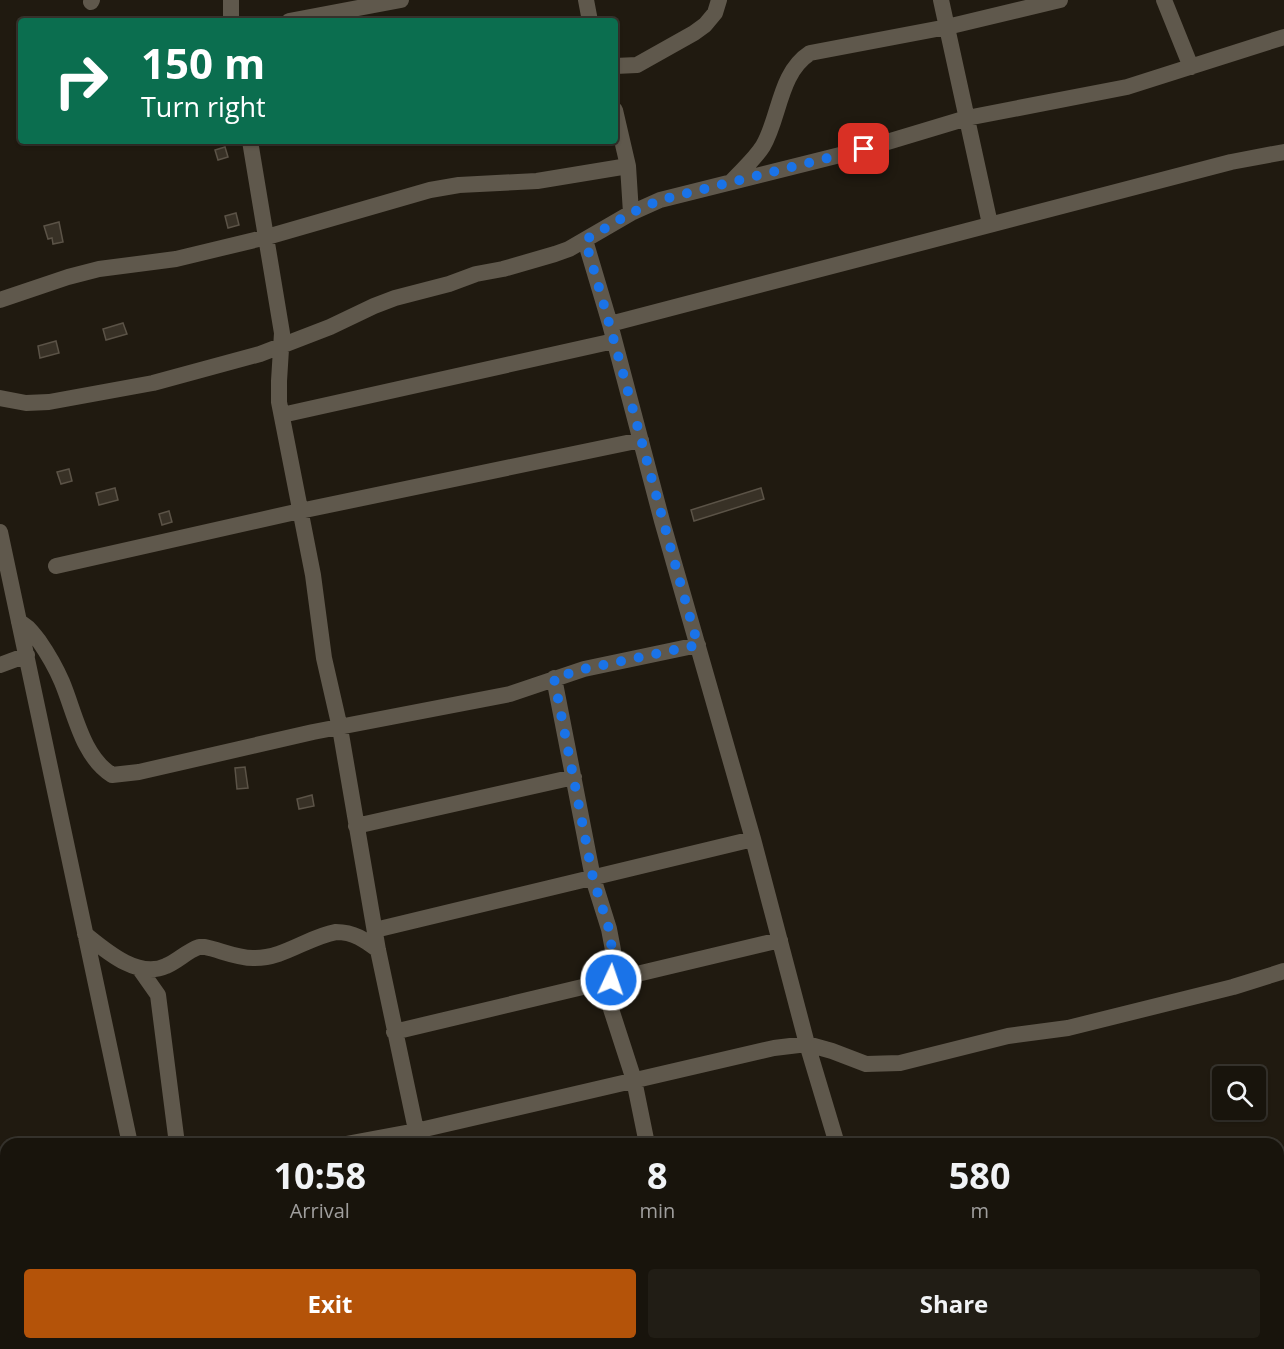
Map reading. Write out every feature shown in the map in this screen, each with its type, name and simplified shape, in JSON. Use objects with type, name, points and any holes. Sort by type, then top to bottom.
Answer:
[{"type":"street","points":[[231,0],[231,18]]},
{"type":"street","points":[[304,18],[401,0]]},
{"type":"street","points":[[586,0],[590,18]]},
{"type":"street","points":[[618,66],[637,65],[694,33],[715,13],[719,0]]},
{"type":"street","points":[[941,0],[990,224]]},
{"type":"street","points":[[731,182],[763,146],[791,71],[800,59],[810,53],[947,27],[1060,0]]},
{"type":"street","points":[[1164,0],[1191,67]]},
{"type":"street","points":[[0,398],[37,403],[144,384],[260,354],[395,298],[476,274],[539,260],[570,249],[631,213],[660,200],[864,149],[967,118],[1127,87],[1284,37]]},
{"type":"street","points":[[618,123],[628,166],[631,213]]},
{"type":"street","points":[[251,144],[282,333],[283,346],[279,381],[282,415],[313,576],[324,658],[340,728],[378,950],[418,1138],[634,1080],[774,1048],[807,1044],[866,1064],[900,1063],[1008,1036],[1068,1028],[1233,987],[1284,971]]},
{"type":"street","points":[[610,324],[1231,162],[1284,152]]},
{"type":"street","points":[[0,300],[99,269],[176,258],[267,237],[430,190],[459,185],[537,182],[628,166]]},
{"type":"street","points":[[585,240],[753,839],[807,1044],[835,1138]]},
{"type":"street","points":[[282,415],[614,341]]},
{"type":"street","points":[[56,566],[300,511],[640,440]]},
{"type":"street","points":[[0,532],[129,1138]]},
{"type":"street","points":[[19,622],[28,627],[48,655],[61,679],[92,756],[104,770],[112,775],[140,772],[259,744],[510,694],[584,669],[698,645]]},
{"type":"street","points":[[0,665],[27,655]]},
{"type":"street","points":[[554,678],[593,878],[609,929],[614,963],[609,990],[611,1009],[634,1080],[646,1138]]},
{"type":"street","points":[[356,826],[574,777]]},
{"type":"street","points":[[375,930],[753,839]]},
{"type":"street","points":[[85,934],[106,950],[139,968],[150,970],[159,969],[193,949],[205,946],[246,958],[264,957],[336,932],[346,932],[357,936],[378,950]]},
{"type":"street","points":[[394,1032],[780,940]]},
{"type":"street","points":[[139,968],[158,996],[176,1138]]},
{"type":"building","points":[[225,147],[228,157],[218,160],[215,150]]},
{"type":"building","points":[[236,213],[239,225],[228,228],[225,216]]},
{"type":"building","points":[[59,222],[63,242],[53,244],[52,238],[48,239],[44,226]]},
{"type":"building","points":[[123,323],[127,334],[106,340],[103,329]]},
{"type":"building","points":[[56,341],[59,353],[40,358],[38,346]]},
{"type":"building","points":[[69,469],[72,481],[61,484],[57,472]]},
{"type":"building","points":[[115,488],[118,500],[99,505],[96,493]]},
{"type":"building","points":[[761,488],[764,499],[694,521],[691,510]]},
{"type":"building","points":[[169,511],[172,522],[162,525],[159,514]]},
{"type":"building","points":[[245,767],[248,788],[237,789],[235,768]]},
{"type":"building","points":[[312,795],[314,806],[299,809],[297,799]]},
{"type":"route","points":[[611,980],[614,963],[613,950],[593,878],[554,678],[584,669],[698,645],[585,240],[631,213],[678,194],[864,149]]}]
